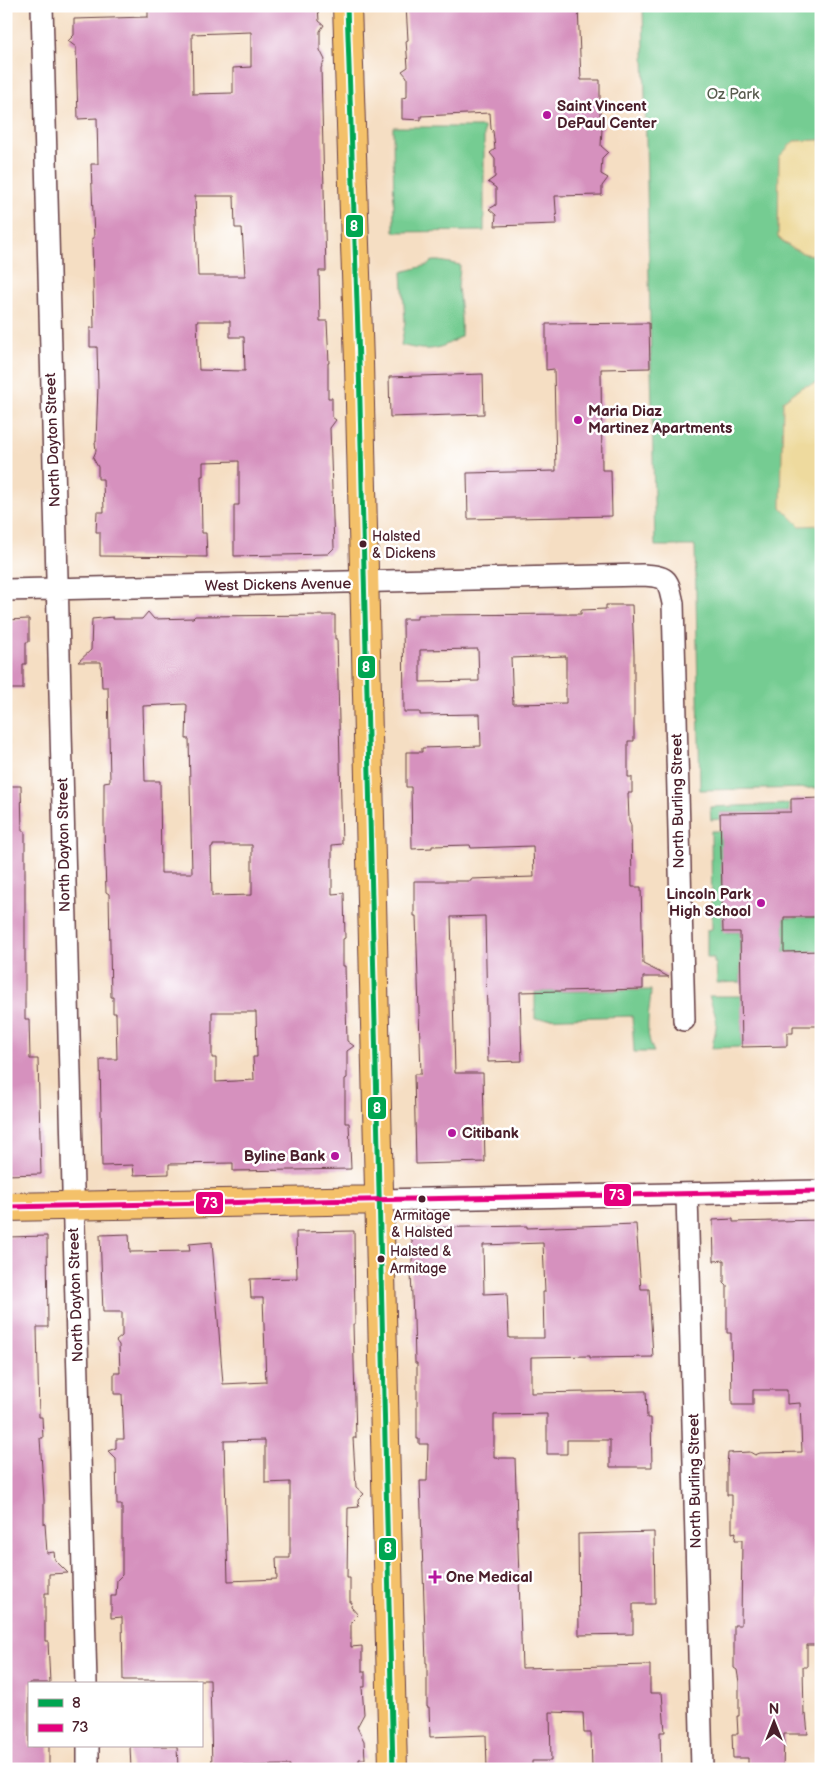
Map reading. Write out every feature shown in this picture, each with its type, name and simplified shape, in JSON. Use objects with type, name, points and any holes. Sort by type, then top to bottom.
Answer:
[{"type":"main road","points":[[347,6],[358,354],[393,1769]]},
{"type":"main road","points":[[6,1207],[379,1200]]},
{"type":"street","name":"North Dayton Street","points":[[42,6],[86,1682]]},
{"type":"street","name":"West Dickens Avenue","points":[[6,590],[642,575],[662,577],[668,582]]},
{"type":"street","name":"North Burling Street","points":[[668,582],[673,602],[684,1020]]},
{"type":"street","points":[[379,1200],[821,1191]]},
{"type":"street","name":"North Burling Street","points":[[687,1194],[702,1769]]},
{"type":"street","points":[[88,1748],[88,1769]]},
{"type":"green space","name":"Oz Park","points":[[643,6],[821,6],[821,788],[700,790],[695,546],[655,546]]},
{"type":"green space","points":[[393,127],[484,127],[484,231],[394,232]]},
{"type":"green space","points":[[432,261],[460,265],[458,288],[461,336],[446,345],[432,349],[418,349],[401,345],[405,323],[402,272],[428,265]]},
{"type":"green space","points":[[789,804],[789,812],[721,813],[720,819],[711,820],[710,807]]},
{"type":"green space","points":[[711,831],[721,831],[723,932],[740,932],[741,982],[717,983],[714,958],[707,958],[707,930],[712,929]]},
{"type":"green space","points":[[784,917],[821,917],[821,951],[784,952]]},
{"type":"green space","points":[[651,990],[648,1029],[654,1052],[634,1052],[632,1016],[535,1019],[535,992]]},
{"type":"green space","points":[[709,996],[742,996],[742,1047],[712,1048],[716,1020]]},
{"type":"sand","points":[[821,140],[821,255],[809,255],[787,245],[778,237],[779,157],[794,141]]},
{"type":"sand","points":[[821,382],[821,525],[800,526],[781,507],[783,401],[802,387]]},
{"type":"building","points":[[318,6],[319,21],[324,25],[320,31],[320,50],[325,60],[321,68],[326,271],[319,271],[320,321],[327,321],[328,398],[332,398],[332,417],[336,420],[330,428],[334,548],[328,554],[234,556],[234,505],[239,505],[239,461],[203,462],[203,476],[201,476],[202,533],[206,533],[207,557],[100,556],[100,532],[96,532],[97,512],[104,512],[103,479],[98,479],[98,467],[93,458],[96,451],[97,347],[90,347],[90,328],[94,328],[92,238],[94,238],[91,164],[98,164],[97,118],[78,119],[76,47],[68,41],[74,35],[74,19],[148,17],[148,8]],"holes":[[[251,32],[251,67],[233,68],[233,93],[193,94],[192,34]],[[195,196],[234,196],[235,228],[242,228],[245,276],[198,276]],[[197,321],[230,321],[230,337],[244,337],[245,371],[199,370]]]},
{"type":"building","name":"Saint Vincent DePaul Center","points":[[406,6],[578,6],[581,80],[600,80],[600,118],[603,121],[604,128],[602,129],[601,146],[608,152],[602,158],[601,174],[608,178],[602,186],[602,195],[555,196],[557,224],[495,226],[496,215],[489,209],[496,205],[496,188],[488,182],[495,177],[495,159],[490,153],[495,149],[490,113],[421,116],[421,120],[402,119],[402,98],[407,97],[407,77],[402,71],[408,67]]},
{"type":"building","name":"Maria Diaz Martinez Apartments","points":[[649,323],[650,368],[601,369],[602,470],[611,470],[612,516],[468,519],[467,473],[556,471],[554,369],[546,370],[546,324]]},
{"type":"building","points":[[483,374],[484,414],[390,417],[389,377]]},
{"type":"building","points":[[606,605],[632,605],[634,741],[628,741],[628,777],[632,777],[632,793],[628,793],[629,820],[631,825],[632,887],[641,887],[643,964],[669,977],[643,977],[643,989],[520,992],[522,1061],[488,1062],[485,916],[451,917],[455,1073],[483,1073],[485,1162],[416,1164],[414,1074],[421,1074],[414,881],[471,881],[471,879],[534,877],[533,846],[471,848],[470,845],[432,846],[432,848],[412,849],[411,787],[406,787],[406,752],[422,752],[422,748],[481,746],[480,714],[420,715],[420,712],[404,712],[403,619],[417,619],[417,615],[581,614],[581,610],[606,609]],"holes":[[[478,649],[479,681],[420,682],[420,650]],[[566,656],[566,703],[513,704],[511,658]]]},
{"type":"building","points":[[148,612],[154,619],[193,618],[195,616],[335,615],[342,844],[332,845],[332,894],[344,893],[345,938],[343,939],[343,966],[345,966],[347,1041],[354,1046],[347,1051],[347,1078],[345,1079],[345,1123],[349,1123],[351,1169],[233,1171],[233,1163],[169,1164],[169,1174],[134,1175],[133,1165],[102,1166],[100,1059],[117,1059],[116,1013],[113,1013],[113,997],[111,997],[109,894],[106,892],[104,829],[104,782],[110,781],[108,687],[102,687],[101,662],[78,662],[91,650],[92,619],[113,617],[113,619],[142,619]],"holes":[[[187,705],[186,739],[189,739],[192,873],[161,873],[160,781],[145,781],[143,706]],[[213,845],[252,845],[252,895],[212,896],[211,847]],[[212,1012],[256,1012],[257,1057],[253,1057],[254,1080],[216,1082],[216,1058],[212,1058]]]},
{"type":"building","points":[[29,619],[29,642],[26,642],[26,664],[23,664],[23,689],[6,689],[6,620]]},
{"type":"building","points":[[6,786],[21,786],[22,831],[25,831],[25,1019],[29,1019],[30,1059],[38,1059],[41,1174],[6,1175]]},
{"type":"building","points":[[821,798],[821,917],[784,917],[784,952],[821,951],[821,1026],[793,1026],[793,1033],[787,1033],[787,1046],[742,1047],[740,932],[723,932],[720,813],[791,812],[791,799]]},
{"type":"building","points":[[733,1219],[733,1222],[821,1220],[821,1541],[818,1541],[821,1645],[807,1645],[807,1667],[803,1667],[804,1715],[806,1714],[808,1734],[784,1734],[783,1769],[753,1769],[753,1765],[748,1765],[748,1758],[733,1758],[732,1734],[738,1734],[737,1716],[739,1716],[739,1682],[737,1670],[734,1668],[734,1625],[741,1625],[742,1540],[735,1540],[736,1532],[732,1533],[732,1495],[727,1495],[727,1466],[728,1453],[750,1452],[755,1455],[760,1453],[802,1452],[800,1403],[787,1404],[787,1390],[753,1390],[753,1405],[732,1405],[731,1333],[727,1333],[727,1286],[724,1283],[724,1260],[714,1261],[713,1220]]},
{"type":"building","points":[[636,1224],[641,1289],[649,1289],[653,1357],[531,1357],[531,1393],[646,1391],[647,1418],[651,1418],[652,1467],[610,1467],[610,1440],[567,1440],[567,1454],[547,1454],[547,1414],[494,1415],[494,1457],[515,1458],[522,1668],[650,1665],[650,1693],[662,1693],[665,1732],[660,1732],[661,1769],[592,1769],[591,1733],[584,1733],[583,1713],[550,1712],[551,1761],[532,1761],[532,1769],[487,1769],[486,1735],[430,1737],[429,1707],[427,1707],[420,1481],[427,1481],[428,1444],[419,1444],[419,1439],[417,1439],[417,1363],[415,1363],[411,1273],[412,1228],[527,1226],[527,1228]],"holes":[[[543,1243],[545,1292],[543,1292],[544,1338],[509,1338],[507,1293],[484,1294],[483,1245]]]},
{"type":"building","points":[[354,1231],[355,1324],[353,1324],[356,1438],[353,1438],[356,1487],[364,1494],[358,1500],[359,1507],[348,1508],[347,1578],[350,1578],[351,1607],[358,1615],[351,1622],[351,1647],[362,1646],[362,1671],[365,1671],[365,1687],[362,1687],[364,1714],[357,1727],[364,1741],[365,1759],[359,1759],[359,1769],[290,1769],[290,1765],[212,1768],[210,1680],[123,1680],[122,1617],[111,1618],[111,1596],[116,1596],[117,1580],[122,1575],[122,1505],[117,1505],[116,1459],[108,1451],[116,1448],[116,1439],[124,1439],[122,1394],[114,1394],[114,1373],[120,1373],[119,1345],[116,1341],[122,1336],[122,1312],[103,1312],[100,1235],[129,1234],[130,1252],[190,1251],[189,1244],[212,1242],[223,1384],[266,1382],[263,1298],[251,1298],[250,1279],[297,1278],[296,1232]],"holes":[[[265,1440],[265,1483],[290,1482],[290,1558],[276,1558],[277,1579],[228,1581],[224,1441]]]},
{"type":"building","points":[[47,1236],[48,1327],[37,1327],[39,1417],[42,1417],[43,1438],[40,1438],[44,1524],[47,1553],[54,1552],[55,1560],[68,1573],[49,1574],[49,1593],[45,1593],[45,1641],[48,1641],[50,1682],[28,1682],[28,1748],[49,1748],[49,1769],[6,1769],[6,1237]]},
{"type":"building","points":[[654,1532],[655,1604],[633,1604],[633,1634],[579,1635],[578,1534]]},
{"type":"building","points":[[130,1748],[177,1748],[178,1769],[131,1769]]},
{"type":"transit line","name":"8","points":[[347,6],[359,363],[393,1769]]},
{"type":"transit line","name":"73","points":[[6,1207],[821,1191]]},
{"type":"place","name":"Saint Vincent DePaul Center","points":[[547,115]]},
{"type":"place","name":"Maria Diaz Martinez Apartments","points":[[578,420]]},
{"type":"place","name":"Halsted & Dickens","points":[[363,544]]},
{"type":"place","name":"Lincoln Park High School","points":[[761,903]]},
{"type":"place","name":"Citibank","points":[[452,1133]]},
{"type":"place","name":"Byline Bank","points":[[335,1156]]},
{"type":"place","name":"Armitage & Halsted","points":[[422,1199]]},
{"type":"place","name":"Halsted & Armitage","points":[[381,1259]]},
{"type":"place","name":"One Medical","points":[[435,1577]]}]
